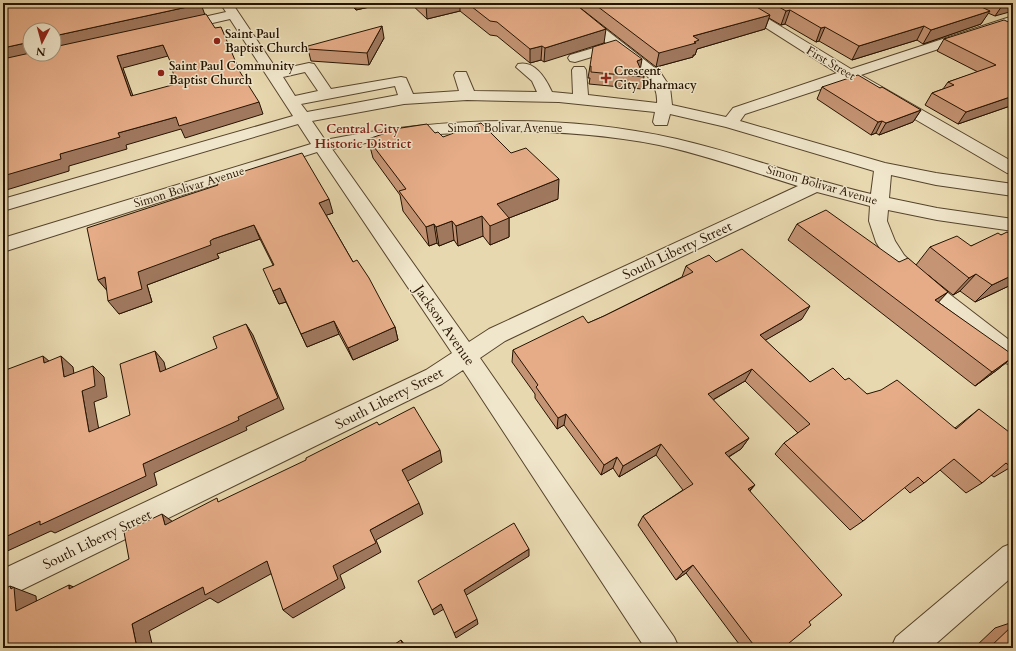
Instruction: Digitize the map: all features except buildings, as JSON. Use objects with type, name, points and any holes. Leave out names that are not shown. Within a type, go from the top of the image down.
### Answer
[{"type":"street","points":[[565,3],[655,74],[664,85],[666,98],[657,140]]},
{"type":"street","name":"First Street","points":[[733,3],[850,75],[1013,170]]},
{"type":"street","points":[[172,28],[230,8]]},
{"type":"street","name":"Jackson Avenue","points":[[230,8],[290,101],[466,356],[664,648]]},
{"type":"street","points":[[984,18],[1013,31]]},
{"type":"street","points":[[730,123],[739,111],[1013,20]]},
{"type":"street","points":[[580,99],[577,64],[619,45]]},
{"type":"street","points":[[273,75],[309,67],[328,94]]},
{"type":"street","points":[[522,67],[539,80],[546,96]]},
{"type":"street","points":[[461,75],[466,86],[467,95]]},
{"type":"street","points":[[290,101],[401,81],[407,99]]},
{"type":"street","points":[[343,91],[350,108]]},
{"type":"street","points":[[3,205],[302,118],[350,108],[407,99],[467,95],[546,96],[664,108],[730,123],[883,168],[936,179],[1013,190]]},
{"type":"street","name":"Simon Bolivar Avenue","points":[[3,245],[321,146],[396,133],[445,128],[500,126],[556,127],[657,140],[712,153],[814,186],[879,202],[957,217],[1013,225]]},
{"type":"street","points":[[883,168],[878,221],[886,242],[897,260],[915,278],[1013,356]]},
{"type":"street","name":"South Liberty Street","points":[[3,584],[434,377],[497,335],[814,186]]},
{"type":"street","points":[[906,648],[1013,557]]},
{"type":"place","name":"Saint Paul Baptist Church","points":[[217,41]]},
{"type":"place","name":"Saint Paul Community Baptist Church","points":[[161,73]]},
{"type":"place","name":"Crescent City Pharmacy","points":[[606,78]]},
{"type":"district","name":"Central City Historic District","points":[[363,136]]}]
